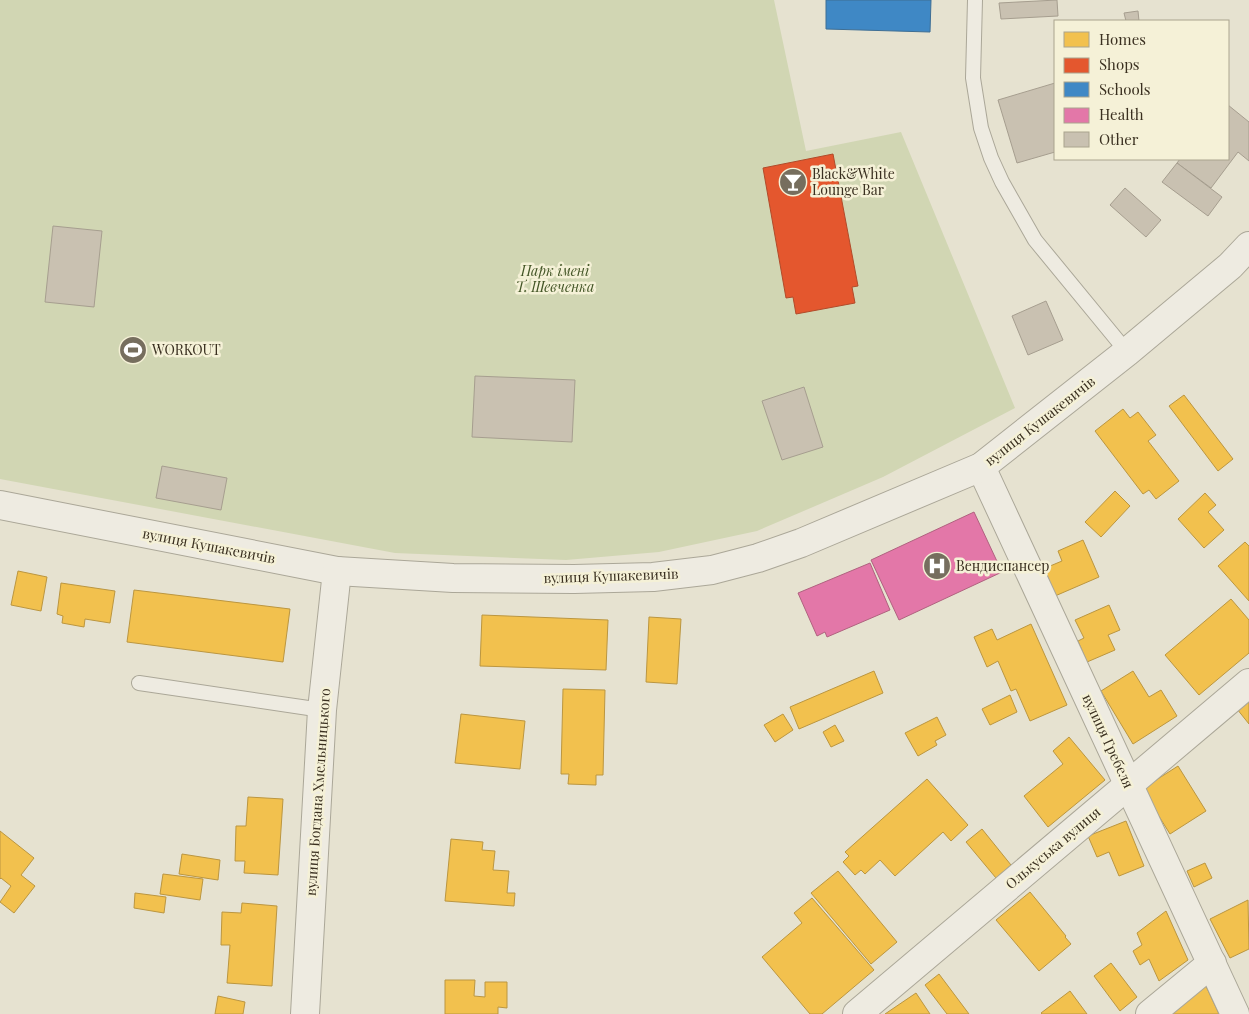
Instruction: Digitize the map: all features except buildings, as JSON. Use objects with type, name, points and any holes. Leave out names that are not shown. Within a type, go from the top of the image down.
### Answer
[{"type":"street","name":"вулиця Кушакевичів","points":[[0,505],[338,571],[453,578],[574,579],[653,577],[712,570],[758,558],[801,543],[981,468],[1127,352],[1230,266],[1249,246]]},
{"type":"street","name":"вулиця Гребеля","points":[[981,468],[1236,1014]]},
{"type":"street","name":"вулиця Богдана Хмельницького","points":[[305,1014],[322,710],[338,571]]},
{"type":"street","name":"Олькуська вулиця","points":[[857,1014],[1249,683]]},
{"type":"street","points":[[1150,1014],[1212,963]]},
{"type":"lane","points":[[975,0],[973,78],[981,128],[991,158],[1002,182],[1035,240],[1127,352]]},
{"type":"lane","points":[[139,683],[322,710]]},
{"type":"green space","name":"Парк імені Т. Шевченка","points":[[0,0],[774,0],[806,151],[901,132],[1015,408],[883,477],[757,531],[659,552],[566,560],[395,553],[0,479]]},
{"type":"place","name":"Black&White Lounge Bar","points":[[793,182]]},
{"type":"place","name":"WORKOUT","points":[[133,350]]},
{"type":"place","name":"Вендиспансер","points":[[937,566]]}]
